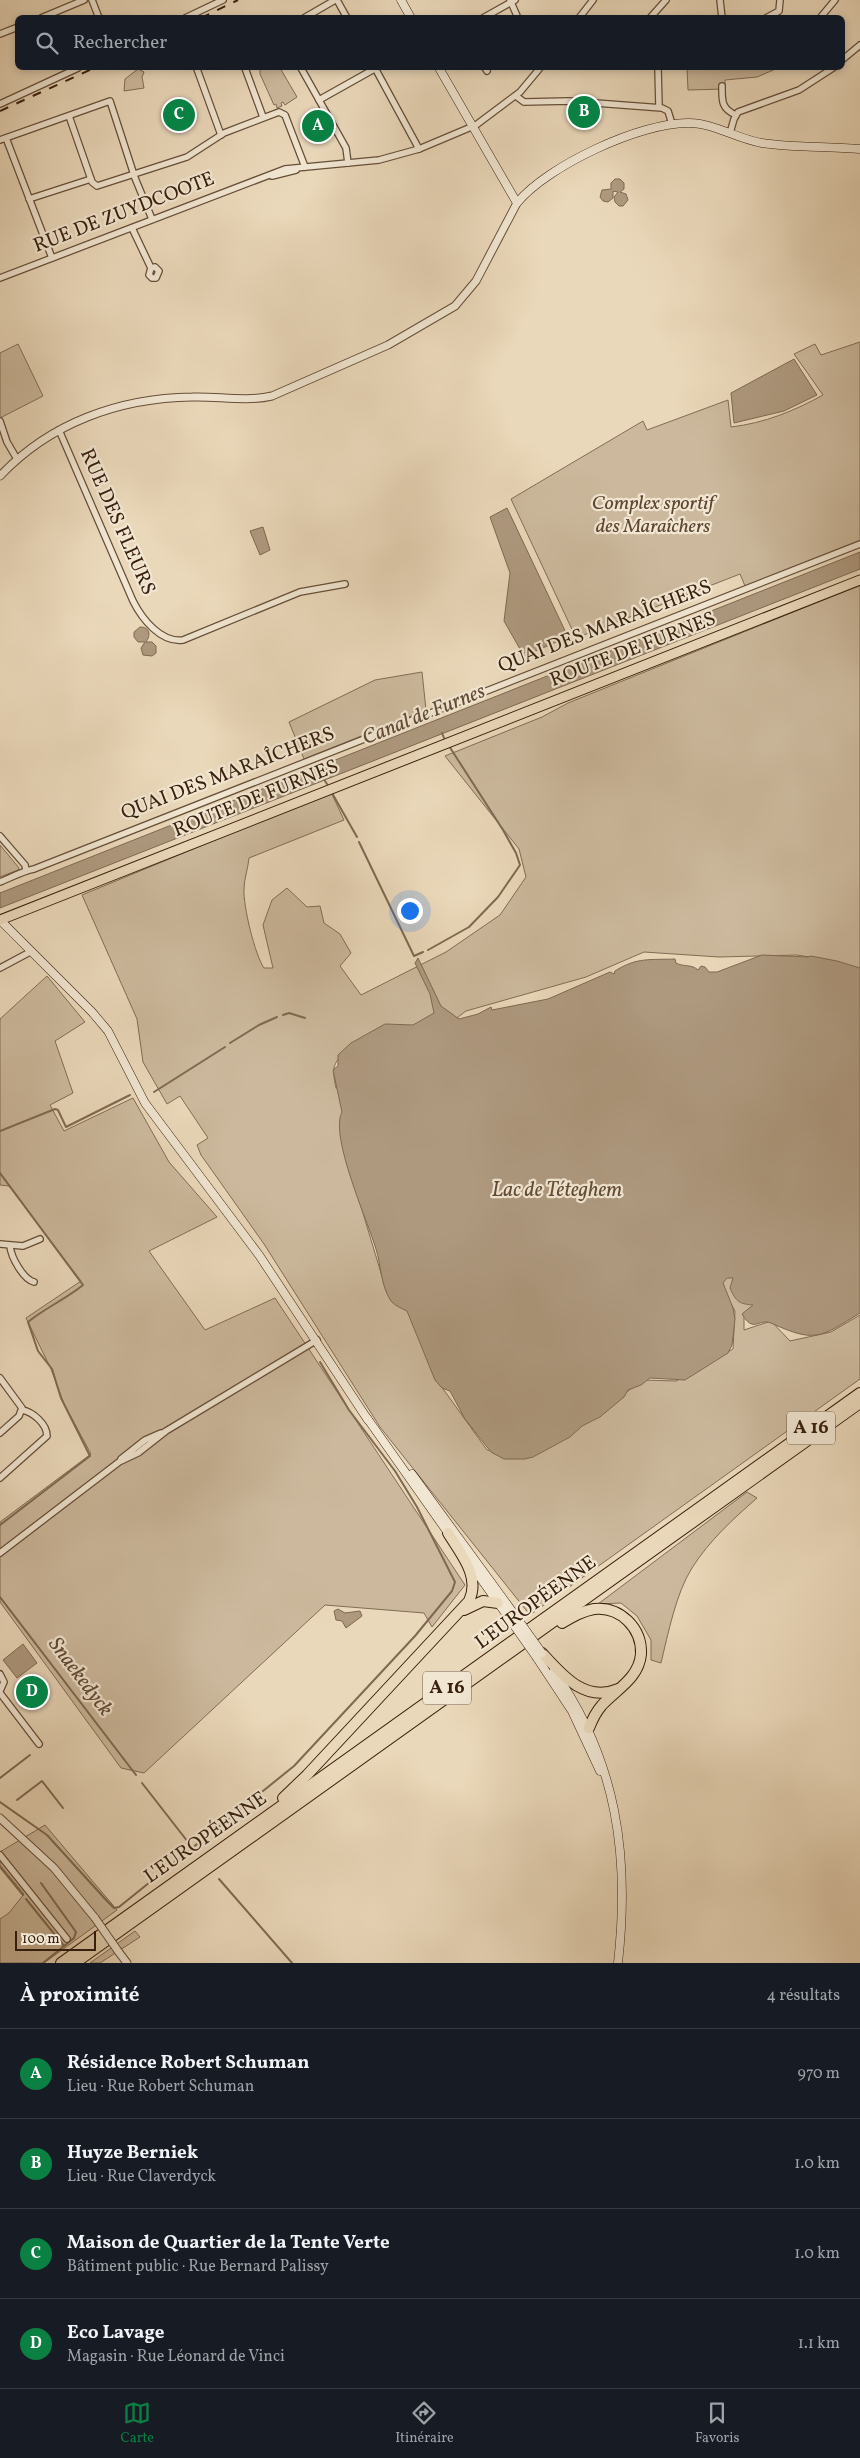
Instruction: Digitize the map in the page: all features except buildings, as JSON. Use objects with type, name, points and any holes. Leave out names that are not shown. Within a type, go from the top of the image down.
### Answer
[{"type":"highway","points":[[762,1463],[860,1385]]},
{"type":"highway","name":"L'EUROPÉENNE","points":[[61,1963],[860,1393]]},
{"type":"highway","name":"L'EUROPÉENNE","points":[[75,1963],[860,1403]]},
{"type":"highway","points":[[227,1844],[295,1787],[469,1601],[474,1583],[471,1572],[448,1533]]},
{"type":"highway","points":[[452,1621],[473,1604],[485,1601],[498,1603]]},
{"type":"highway","points":[[476,1676],[507,1660],[574,1616],[600,1609],[622,1616],[633,1626],[638,1638],[641,1649],[639,1663],[635,1672],[625,1684],[597,1711],[588,1734]]},
{"type":"highway","points":[[539,1655],[583,1690],[604,1692],[625,1684]]},
{"type":"highway","points":[[80,1963],[124,1928]]},
{"type":"main road","points":[[402,0],[410,15]]},
{"type":"main road","points":[[441,70],[517,203],[541,181],[583,154],[652,129],[672,124],[696,123],[766,143],[860,149]]},
{"type":"main road","name":"ROUTE DE FURNES","points":[[0,920],[860,580]]},
{"type":"main road","points":[[0,920],[88,1008],[108,1031],[145,1103],[190,1166],[235,1221],[282,1288],[368,1420],[498,1603],[514,1620],[539,1655],[588,1734],[607,1778],[617,1823],[623,1885],[618,1963]]},
{"type":"main road","points":[[377,1432],[419,1482],[511,1610],[514,1620]]},
{"type":"main road","points":[[498,1603],[511,1610]]},
{"type":"street","points":[[48,15],[84,0]]},
{"type":"street","points":[[92,0],[98,15]]},
{"type":"street","points":[[191,15],[223,0]]},
{"type":"street","points":[[309,15],[336,0],[345,15]]},
{"type":"street","points":[[581,15],[593,0]]},
{"type":"street","points":[[655,15],[666,0]]},
{"type":"street","points":[[772,15],[778,12],[781,6],[780,0]]},
{"type":"street","points":[[822,15],[835,0]]},
{"type":"street","points":[[488,15],[512,1],[517,15]]},
{"type":"street","points":[[720,1],[722,15]]},
{"type":"street","points":[[0,34],[15,28]]},
{"type":"street","points":[[845,58],[860,46]]},
{"type":"street","points":[[0,104],[74,70]]},
{"type":"street","points":[[197,70],[221,135]]},
{"type":"street","points":[[246,70],[263,117]]},
{"type":"street","points":[[303,70],[346,148],[348,163]]},
{"type":"street","points":[[319,100],[372,70]]},
{"type":"street","points":[[377,70],[419,149]]},
{"type":"street","name":"RUE DE ZUYDCOOTE","points":[[0,278],[260,178],[281,175],[303,167],[391,158],[419,149],[473,127],[516,96],[538,70]]},
{"type":"street","points":[[658,70],[659,107]]},
{"type":"street","points":[[730,133],[736,115],[745,109],[798,90],[830,70]]},
{"type":"street","points":[[722,86],[723,106],[727,112],[736,115]]},
{"type":"street","points":[[516,96],[526,102],[564,100],[628,107],[659,107],[668,111],[672,124]]},
{"type":"street","points":[[52,258],[3,139],[110,101],[134,174],[152,220]]},
{"type":"street","points":[[69,116],[90,179],[93,184],[98,186],[189,156],[221,135],[279,112],[284,114],[303,167]]},
{"type":"street","points":[[29,199],[90,179]]},
{"type":"street","points":[[0,476],[17,459],[59,430],[94,413],[141,402],[181,397],[249,398],[272,396],[388,345],[438,317],[463,299],[476,281],[517,203]]},
{"type":"street","points":[[132,228],[151,268]]},
{"type":"street","points":[[0,421],[7,442],[17,459]]},
{"type":"street","name":"RUE DES FLEURS","points":[[59,430],[133,601],[150,624],[166,637],[183,640],[300,592],[345,584]]},
{"type":"street","name":"QUAI DES MARAÎCHERS","points":[[0,882],[26,870],[34,869],[860,544]]},
{"type":"street","points":[[0,836],[26,870]]},
{"type":"street","points":[[0,968],[30,952]]},
{"type":"street","points":[[0,1244],[23,1246],[40,1238]]},
{"type":"street","points":[[10,1246],[11,1252],[26,1277],[34,1282]]},
{"type":"street","points":[[0,1553],[140,1444],[166,1431],[315,1341]]},
{"type":"street","points":[[0,1378],[20,1402],[22,1410],[19,1416],[0,1433]]},
{"type":"street","points":[[0,1478],[47,1436],[46,1429],[35,1416],[22,1410]]},
{"type":"street","points":[[0,1674],[4,1683],[0,1692],[39,1744]]},
{"type":"street","points":[[0,1818],[58,1872],[95,1918],[127,1963]]},
{"type":"street","points":[[0,1855],[66,1939]]},
{"type":"green space","points":[[137,70],[140,70],[144,72],[142,77],[144,88],[124,91],[125,79]]},
{"type":"green space","points":[[260,70],[281,70],[297,97],[285,105],[283,102],[281,103],[282,106],[277,108],[260,74]]},
{"type":"green space","points":[[687,70],[773,70],[757,77],[725,80],[725,89],[688,90]]},
{"type":"green space","name":"Complex sportif des Maraîchers","points":[[860,342],[860,542],[745,586],[740,574],[576,638],[511,499],[643,421],[647,430],[728,400],[731,427],[779,416],[823,395],[794,354],[815,344],[821,355]]},
{"type":"green space","points":[[18,344],[43,396],[0,418],[0,353]]},
{"type":"green space","points":[[860,585],[860,972],[828,960],[797,955],[719,957],[644,952],[586,977],[466,1011],[453,1021],[346,1050],[334,1067],[336,1088],[372,1100],[344,1150],[387,1293],[408,1306],[436,1379],[487,1450],[527,1458],[582,1425],[643,1380],[676,1381],[733,1349],[735,1311],[724,1291],[720,1277],[744,1265],[762,1302],[744,1316],[744,1330],[771,1321],[790,1341],[831,1332],[860,1315],[860,1379],[530,1615],[380,1427],[264,1244],[201,1155],[197,1145],[208,1138],[180,1096],[167,1104],[143,1062],[137,1019],[82,895],[331,792],[344,820],[249,858],[244,885],[245,907],[253,942],[261,962],[264,968],[273,968],[263,925],[272,900],[287,888],[307,907],[320,906],[324,923],[340,934],[351,953],[340,966],[361,995],[446,952],[500,915],[526,877],[519,849],[445,756],[542,717],[568,703]]},
{"type":"green space","points":[[422,672],[426,710],[304,759],[289,722],[375,680]]},
{"type":"green space","points":[[0,845],[19,868],[0,877]]},
{"type":"green space","points":[[47,976],[85,1022],[55,1041],[73,1093],[50,1105],[64,1131],[133,1098],[169,1162],[217,1217],[149,1251],[205,1330],[275,1298],[465,1585],[432,1627],[424,1613],[325,1605],[144,1773],[121,1768],[0,1602],[0,1522],[91,1454],[64,1404],[51,1369],[26,1318],[81,1281],[9,1186],[0,1185],[0,1019]]},
{"type":"green space","points":[[747,1492],[757,1498],[730,1522],[692,1568],[677,1601],[661,1663],[651,1660],[651,1640],[637,1616],[621,1603],[598,1604]]},
{"type":"green space","points":[[45,1825],[117,1910],[44,1963],[0,1963],[0,1919],[9,1913],[24,1894],[0,1865],[0,1852]]},
{"type":"green space","points":[[135,1931],[140,1937],[100,1963],[90,1963]]},
{"type":"water","points":[[615,179],[620,179],[624,183],[624,189],[620,192],[626,194],[628,200],[623,206],[619,206],[615,202],[614,197],[618,192],[613,191],[613,198],[608,202],[603,201],[600,197],[602,190],[611,189],[611,183]]},
{"type":"water","points":[[794,359],[817,395],[784,411],[734,423],[731,393]]},
{"type":"water","points":[[507,508],[568,637],[524,656],[504,621],[510,573],[490,517]]},
{"type":"water","points":[[263,527],[270,550],[260,555],[250,531]]},
{"type":"water","points":[[860,552],[860,569],[0,908],[0,893]]},
{"type":"water","points":[[140,627],[146,628],[149,632],[146,642],[152,642],[156,646],[156,653],[152,656],[143,655],[141,648],[145,642],[138,642],[134,637],[134,632]]},
{"type":"water","name":"Lac de Téteghem","points":[[762,955],[811,956],[860,968],[860,1313],[835,1328],[817,1335],[798,1333],[767,1322],[753,1324],[746,1320],[742,1314],[753,1305],[742,1303],[736,1299],[730,1288],[733,1278],[727,1278],[723,1283],[733,1308],[735,1319],[732,1345],[728,1353],[685,1380],[650,1378],[641,1385],[628,1390],[624,1397],[600,1417],[582,1426],[570,1437],[533,1457],[504,1459],[491,1452],[465,1419],[450,1391],[442,1388],[435,1380],[407,1311],[393,1303],[385,1289],[376,1249],[351,1179],[341,1139],[339,1123],[342,1112],[333,1070],[338,1066],[338,1055],[351,1043],[385,1024],[413,1025],[434,1013],[430,994],[415,963],[418,958],[441,1006],[459,1019],[478,1014],[491,1007],[492,1010],[548,999],[610,972],[614,974],[615,971],[637,961],[675,959],[676,963],[698,970],[701,966],[705,967],[709,972],[717,972]]},
{"type":"water","points":[[338,1609],[345,1613],[360,1611],[362,1616],[346,1628],[342,1621],[336,1620],[334,1611]]},
{"type":"water","points":[[23,1644],[37,1663],[17,1678],[3,1660]]},
{"type":"waterway","points":[[442,733],[444,738]]},
{"type":"waterway","points":[[428,950],[469,927],[498,897],[520,865],[516,853],[503,830],[449,746]]},
{"type":"waterway","points":[[323,778],[327,784]]},
{"type":"waterway","points":[[332,793],[357,837]]},
{"type":"waterway","points":[[359,842],[414,956],[423,952]]},
{"type":"waterway","points":[[283,1015],[289,1013],[305,1018]]},
{"type":"waterway","points":[[230,1043],[259,1025],[277,1017]]},
{"type":"waterway","points":[[154,1092],[225,1047]]},
{"type":"waterway","points":[[0,1131],[55,1109],[58,1110],[66,1127],[130,1095]]},
{"type":"waterway","points":[[0,1173],[83,1285],[28,1322],[38,1351],[52,1369],[61,1398],[90,1456],[0,1525]]},
{"type":"waterway","points":[[0,1802],[47,1835],[107,1901],[114,1908],[119,1907],[294,1766],[415,1636],[452,1591],[455,1582],[417,1507],[395,1471],[349,1410],[320,1362]]},
{"type":"waterway","name":"Snaekedyck","points":[[0,1597],[136,1775]]},
{"type":"waterway","points":[[0,1778],[30,1755]]},
{"type":"waterway","points":[[17,1800],[42,1781],[63,1808]]},
{"type":"waterway","name":"Snaekedyck","points":[[142,1783],[195,1851]]},
{"type":"waterway","points":[[0,1867],[23,1895]]},
{"type":"waterway","name":"Snaekedyck","points":[[219,1879],[292,1963]]},
{"type":"waterway","points":[[41,1883],[76,1932],[74,1938],[43,1963]]},
{"type":"waterway","points":[[26,1899],[64,1946]]},
{"type":"railway","points":[[207,15],[238,0]]},
{"type":"railway","points":[[0,111],[90,70]]},
{"type":"place","name":"Huyze Berniek","points":[[584,112]]},
{"type":"place","name":"Maison de Quartier de la Tente Verte","points":[[179,115]]},
{"type":"place","name":"Résidence Robert Schuman","points":[[318,126]]},
{"type":"place","name":"Eco Lavage","points":[[32,1692]]},
{"type":"water label","name":"Canal de Furnes","points":[[424,715]]}]
